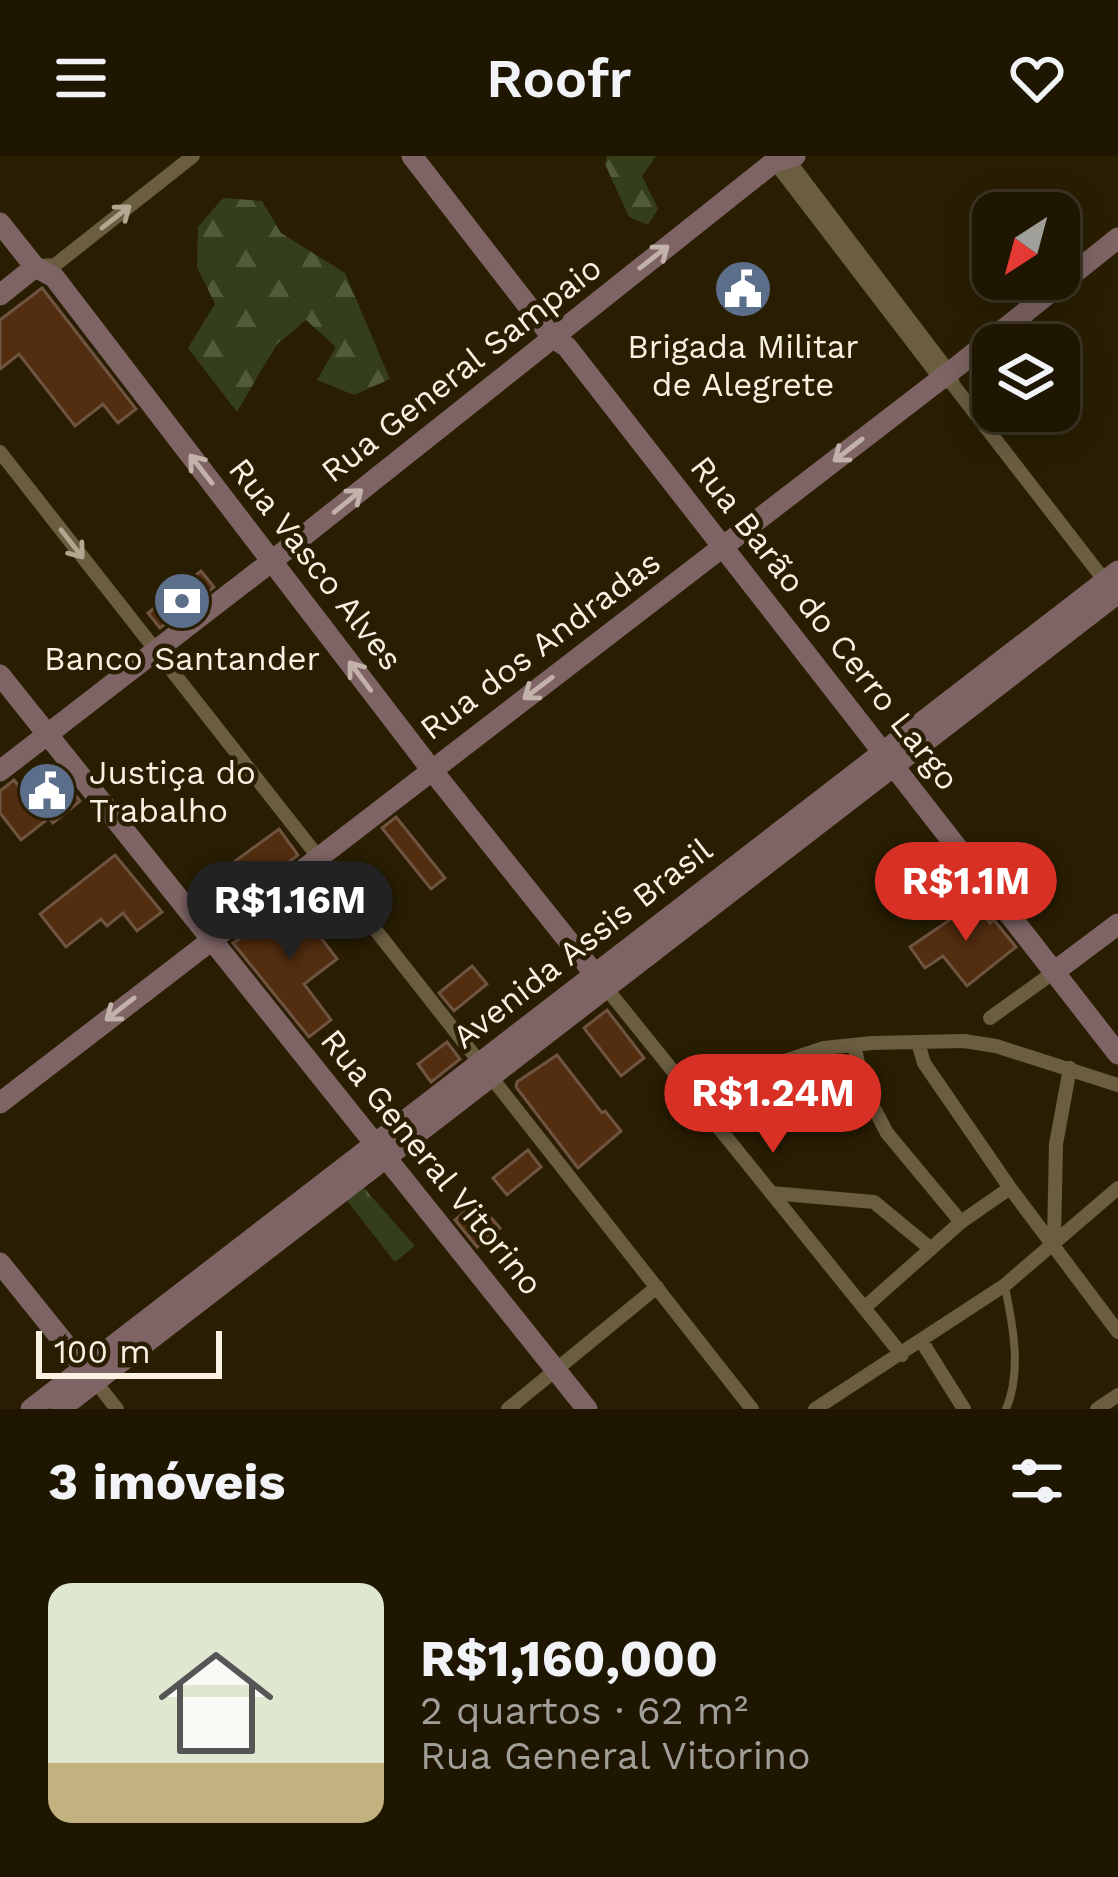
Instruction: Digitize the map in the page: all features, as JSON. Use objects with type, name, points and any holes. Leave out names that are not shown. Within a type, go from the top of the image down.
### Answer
[{"type":"street","points":[[0,295],[35,267],[55,265],[193,156]]},
{"type":"street","name":"Rua Barão do Cerro Largo","points":[[412,156],[1115,1047]]},
{"type":"street","name":"Rua Barão do Cerro Largo","points":[[427,156],[560,338]]},
{"type":"street","points":[[783,158],[948,378],[1115,588]]},
{"type":"street","name":"Rua General Sampaio","points":[[0,771],[560,338],[783,158]]},
{"type":"street","name":"Rua Vasco Alves","points":[[0,223],[35,267],[54,278],[431,769],[902,1355]]},
{"type":"street","name":"Rua dos Andradas","points":[[0,1103],[948,378],[1118,238]]},
{"type":"street","points":[[0,452],[752,1409]]},
{"type":"street","name":"Avenida Assis Brasil","points":[[90,1374],[1115,588]]},
{"type":"street","name":"Rua General Vitorino","points":[[0,675],[587,1409]]},
{"type":"street","points":[[990,1018],[1118,924]]},
{"type":"street","points":[[697,1102],[752,1072],[824,1048],[854,1045],[964,1041],[1070,1067],[1118,1085]]},
{"type":"street","points":[[918,1043],[924,1063],[1010,1188],[1118,1332]]},
{"type":"street","points":[[854,1045],[864,1089],[887,1132],[961,1222]]},
{"type":"street","points":[[1053,1241],[1056,1144],[1070,1067]]},
{"type":"street","points":[[864,1309],[961,1222],[1010,1188]]},
{"type":"street","points":[[815,1409],[1005,1285],[1118,1188]]},
{"type":"street","points":[[771,1193],[874,1202],[931,1250]]},
{"type":"street","points":[[0,1263],[117,1409]]},
{"type":"street","points":[[508,1409],[657,1287]]},
{"type":"street","points":[[922,1342],[964,1409]]},
{"type":"street","points":[[31,1409],[90,1374]]},
{"type":"street","points":[[60,1409],[90,1374]]},
{"type":"street","points":[[1097,1409],[1118,1395]]},
{"type":"lane","points":[[1005,1285],[1012,1322],[1014,1390],[1006,1409]]},
{"type":"green space","points":[[607,156],[656,156],[642,176],[658,209],[648,225],[629,217],[605,164]]},
{"type":"green space","points":[[223,198],[262,201],[281,233],[345,273],[390,379],[354,395],[317,380],[336,347],[306,320],[276,345],[237,412],[188,348],[215,304],[197,267],[198,227]]},
{"type":"green space","points":[[363,1187],[415,1246],[395,1262],[347,1201]]},
{"type":"building","points":[[42,288],[136,409],[118,423],[103,404],[75,426],[19,354],[0,369],[0,320]]},
{"type":"building","name":"Banco Santander","points":[[201,571],[214,587],[160,628],[148,613]]},
{"type":"building","points":[[61,777],[80,801],[21,840],[0,813],[0,791],[14,780],[30,802]]},
{"type":"building","points":[[396,817],[445,878],[431,889],[382,828]]},
{"type":"building","points":[[279,829],[298,855],[247,894],[227,867]]},
{"type":"building","points":[[115,855],[162,912],[137,931],[123,913],[107,926],[101,919],[66,947],[40,914]]},
{"type":"building","points":[[293,901],[337,959],[304,984],[331,1020],[309,1037],[233,943]]},
{"type":"building","points":[[976,902],[1016,947],[967,986],[943,956],[925,968],[910,947]]},
{"type":"building","points":[[472,966],[487,984],[454,1011],[439,993]]},
{"type":"building","points":[[607,1010],[644,1058],[621,1076],[584,1028]]},
{"type":"building","points":[[447,1042],[460,1059],[431,1082],[418,1064]]},
{"type":"building","points":[[557,1055],[621,1131],[578,1168],[516,1087]]},
{"type":"building","points":[[528,1150],[541,1167],[507,1195],[493,1178]]},
{"type":"building","points":[[468,1209],[478,1221],[487,1213],[500,1228],[477,1247],[455,1220]]},
{"type":"place","name":"Brigada Militar de Alegrete","points":[[743,289]]},
{"type":"place","name":"Banco Santander","points":[[182,601]]},
{"type":"place","name":"Justiça do Trabalho","points":[[47,791]]}]
